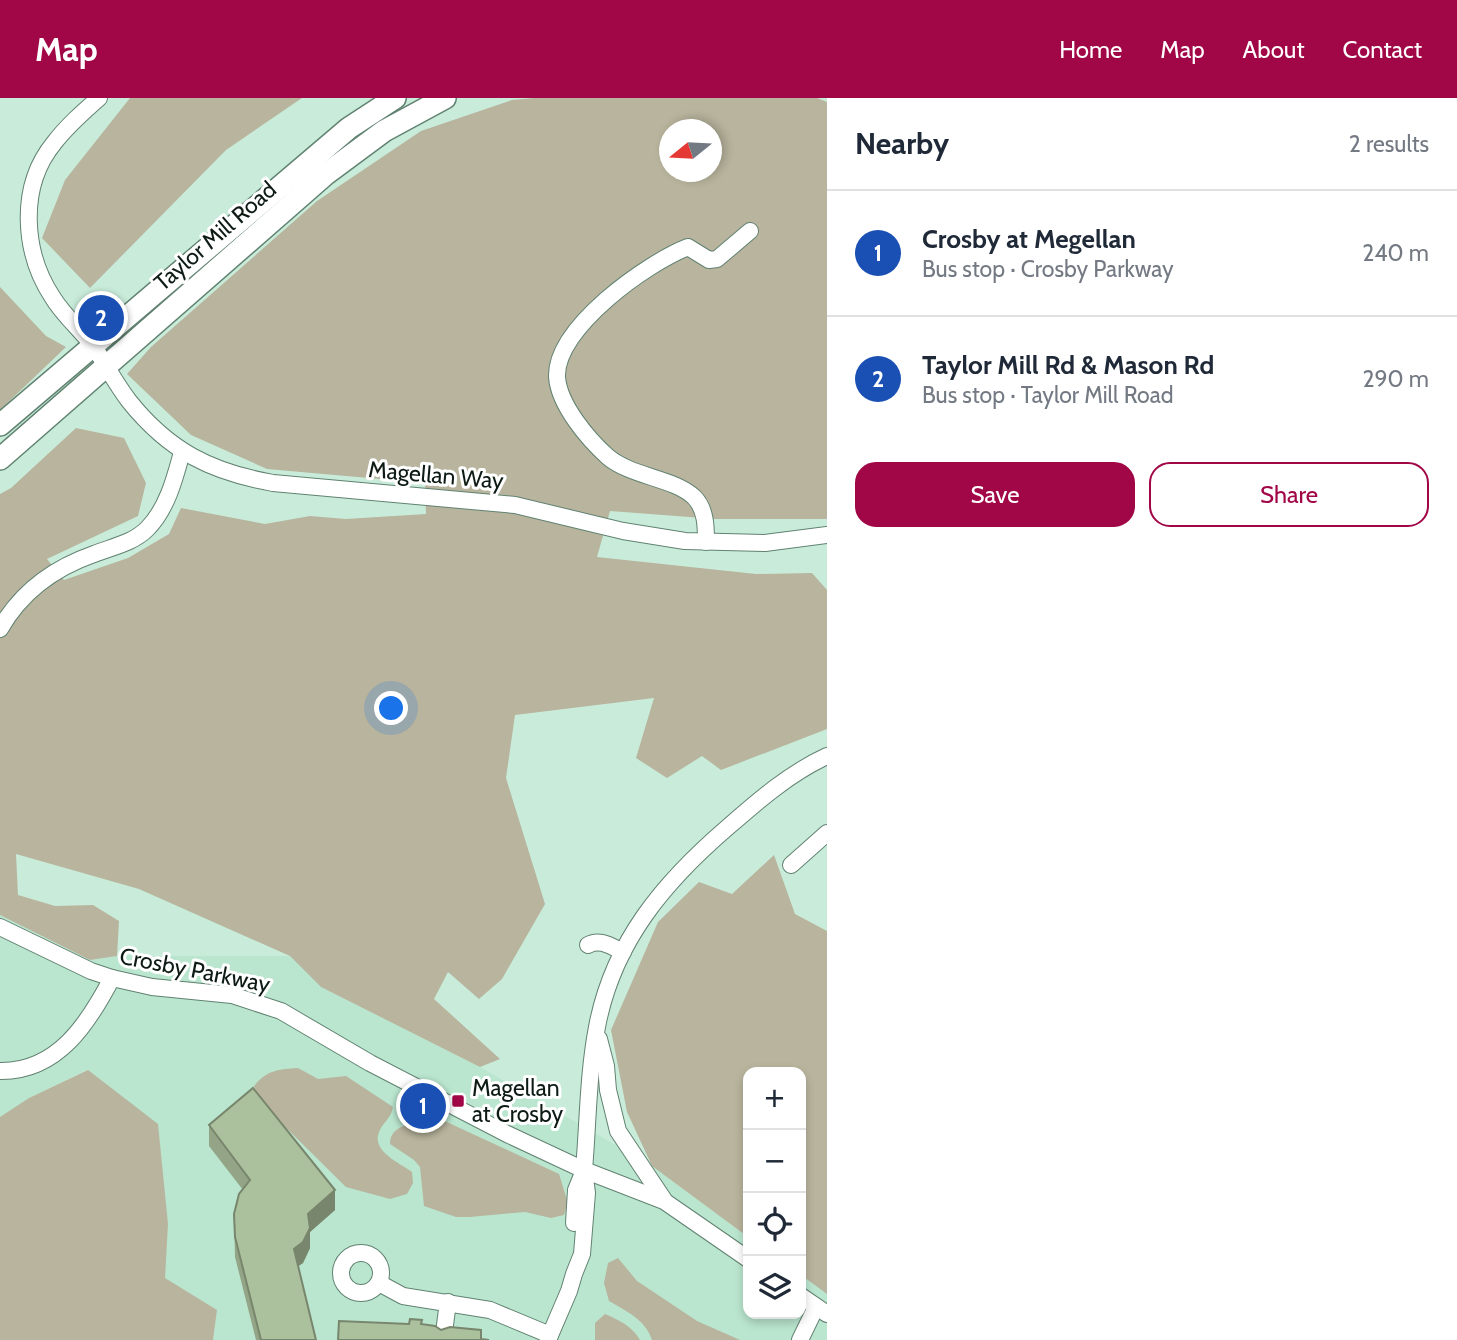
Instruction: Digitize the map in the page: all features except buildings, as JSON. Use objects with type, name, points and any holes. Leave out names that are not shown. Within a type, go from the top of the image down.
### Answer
[{"type":"main road","name":"Taylor Mill Road","points":[[0,425],[349,128],[395,98]]},
{"type":"main road","name":"Taylor Mill Road","points":[[0,459],[105,365],[357,150],[384,131],[445,98]]},
{"type":"street","name":"Magellan Way","points":[[99,98],[52,144],[44,158],[31,191],[30,245],[37,271],[53,299],[93,346],[143,416],[182,452],[224,472],[273,483],[515,505],[636,534],[706,542],[765,542],[827,534]]},
{"type":"street","points":[[706,542],[703,510],[693,496],[626,468],[608,456],[585,433],[570,412],[560,388],[558,368],[572,338],[588,318],[644,269],[667,255],[688,247],[709,260],[716,259],[750,231]]},
{"type":"street","points":[[0,629],[21,599],[62,566],[123,544],[145,530],[156,518],[166,499],[182,452]]},
{"type":"street","points":[[379,1283],[403,1296],[490,1310],[549,1338],[574,1274],[572,1252],[576,1190],[584,1170],[596,1030],[603,1001],[623,951],[651,904],[686,865],[780,783],[827,755]]},
{"type":"street","points":[[791,865],[827,833]]},
{"type":"street","name":"Crosby Parkway","points":[[0,927],[91,971],[112,978],[152,987],[232,995],[265,1004],[424,1092],[584,1170],[664,1201],[744,1256]]},
{"type":"street","points":[[588,945],[593,942],[604,943],[623,951]]},
{"type":"street","points":[[0,1071],[23,1069],[63,1049],[87,1023],[112,978]]},
{"type":"street","points":[[596,1030],[618,1130],[664,1201]]},
{"type":"street","points":[[800,1340],[821,1310],[806,1300]]},
{"type":"street","points":[[443,1340],[448,1302]]},
{"type":"shaded area","points":[[130,98],[302,98],[226,150],[90,288],[42,238],[65,180]]},
{"type":"shaded area","points":[[534,98],[817,98],[827,102],[827,519],[716,519],[610,511],[597,557],[756,574],[812,573],[827,590],[827,729],[721,770],[702,756],[667,778],[636,758],[654,698],[515,715],[506,778],[545,904],[502,979],[479,999],[448,972],[434,999],[500,1059],[480,1067],[321,987],[290,956],[139,889],[16,854],[18,895],[55,906],[93,905],[119,921],[117,956],[90,960],[0,915],[0,494],[11,488],[76,428],[124,438],[146,483],[138,516],[47,559],[64,580],[128,558],[169,534],[181,508],[265,524],[310,516],[346,519],[426,514],[425,483],[267,469],[191,435],[127,374],[151,347],[317,201],[421,131],[512,100]]},
{"type":"shaded area","points":[[0,287],[46,336],[66,347],[0,410]]},
{"type":"shaded area","points":[[774,855],[795,914],[827,931],[827,1294],[806,1279],[806,1067],[743,1067],[743,1233],[652,1166],[627,1112],[611,1030],[658,922],[699,882],[732,894]]},
{"type":"shaded area","points":[[0,915],[90,960],[117,956],[290,956],[321,987],[480,1067],[652,1166],[743,1233],[743,1319],[806,1319],[806,1279],[827,1294],[827,1340],[213,1340],[217,1310],[164,1278],[168,1224],[87,1070],[29,1098],[0,1117]]},
{"type":"shaded area","points":[[298,1068],[318,1079],[346,1076],[393,1107],[378,1139],[379,1145],[388,1156],[412,1172],[413,1183],[407,1194],[390,1199],[346,1187],[260,1102],[254,1086],[259,1081],[274,1071]]},
{"type":"shaded area","points":[[88,1070],[158,1124],[168,1224],[165,1278],[217,1310],[213,1340],[0,1340],[0,1117],[29,1098]]},
{"type":"shaded area","points":[[436,1117],[559,1174],[568,1203],[564,1215],[551,1218],[525,1212],[456,1217],[424,1206],[420,1167],[390,1144],[391,1137],[400,1127]]},
{"type":"shaded area","points":[[618,1258],[637,1281],[697,1321],[740,1340],[652,1340],[640,1322],[609,1301],[604,1283],[608,1263]]},
{"type":"shaded area","points":[[605,1314],[629,1327],[640,1340],[595,1340],[595,1323]]},
{"type":"place","name":"Taylor Mill Rd & Mason Rd","points":[[101,318]]},
{"type":"place","name":"Magellan at Crosby","points":[[458,1101]]},
{"type":"place","name":"Crosby at Megellan","points":[[423,1106]]}]
